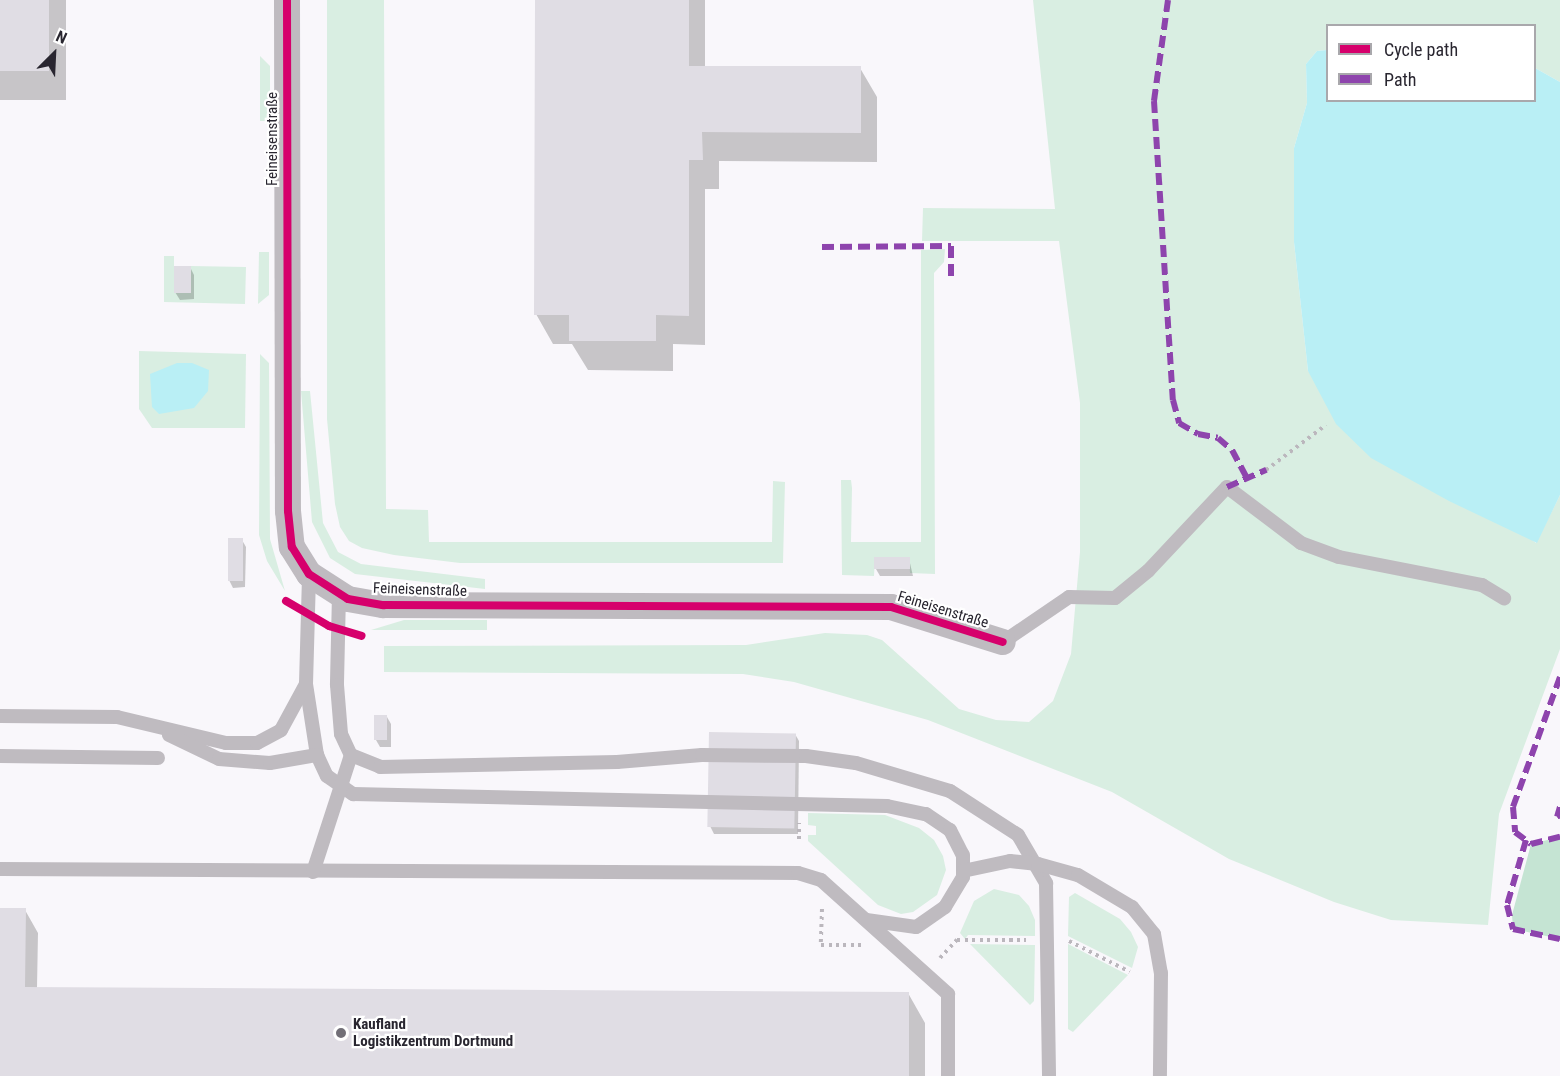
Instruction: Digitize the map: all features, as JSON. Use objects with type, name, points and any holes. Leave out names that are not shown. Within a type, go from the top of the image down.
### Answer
[{"type":"street","name":"Feineisenstraße","points":[[287,0],[288,511],[292,547],[309,574],[339,594],[383,605],[891,607],[1003,642]]},
{"type":"lane","points":[[1003,642],[1069,597],[1115,598],[1148,571],[1227,487],[1301,543],[1340,557],[1482,585],[1504,598]]},
{"type":"lane","points":[[309,574],[306,684],[317,756],[327,776],[353,794],[392,798],[887,806],[926,814],[950,830],[963,855],[963,871],[945,907],[916,927],[866,920]]},
{"type":"lane","points":[[313,872],[343,787],[351,755],[341,734],[337,699],[339,594]]},
{"type":"lane","points":[[0,716],[117,717],[226,743],[257,743],[281,730],[306,684]]},
{"type":"lane","points":[[143,722],[219,759],[270,763],[317,756]]},
{"type":"lane","points":[[351,755],[380,767],[617,762],[702,755],[806,756],[856,763],[950,791],[1018,835],[1038,864],[1046,883],[1049,940],[1049,1076]]},
{"type":"lane","points":[[0,756],[158,758]]},
{"type":"lane","points":[[963,871],[1010,861],[1038,864],[1078,876],[1132,907],[1154,934],[1161,973],[1160,1076]]},
{"type":"lane","points":[[0,869],[313,872],[792,872],[821,880],[948,994],[948,1076]]},
{"type":"path","points":[[1266,470],[1326,425]]},
{"type":"path","points":[[822,908],[821,945],[865,946]]},
{"type":"path","points":[[936,963],[957,940],[1035,940]]},
{"type":"path","points":[[1069,941],[1130,972]]},
{"type":"green space","points":[[327,0],[384,0],[386,509],[428,510],[429,542],[772,542],[773,481],[785,482],[783,563],[460,563],[394,555],[362,548],[349,541],[340,527],[335,504],[327,419]]},
{"type":"green space","points":[[1033,0],[1560,0],[1560,82],[1536,69],[1536,24],[1326,24],[1326,50],[1317,51],[1306,64],[1307,103],[1294,148],[1294,242],[1308,371],[1536,543],[1560,495],[1560,649],[1499,814],[1488,925],[1391,920],[1334,902],[1229,859],[1112,792],[928,720],[794,682],[743,674],[384,672],[384,646],[746,645],[825,633],[867,635],[882,640],[959,709],[996,720],[1029,722],[1053,701],[1071,654],[1080,552],[1080,403],[1059,241],[922,241],[923,208],[1055,209]]},
{"type":"green space","points":[[260,56],[270,66],[270,121],[260,121]]},
{"type":"green space","points":[[945,249],[944,262],[934,273],[935,574],[910,573],[909,557],[875,557],[874,576],[842,575],[841,480],[851,480],[851,542],[921,542],[921,250]]},
{"type":"green space","points":[[259,252],[269,252],[269,295],[258,304]]},
{"type":"green space","points":[[164,256],[174,256],[174,293],[191,292],[191,266],[246,267],[245,304],[164,302]]},
{"type":"green space","points":[[139,351],[246,354],[245,428],[152,428],[139,409]]},
{"type":"green space","points":[[260,354],[269,363],[270,539],[285,591],[267,561],[259,535]]},
{"type":"green space","points":[[301,391],[310,391],[323,523],[338,552],[361,564],[485,579],[485,589],[355,574],[330,558],[312,522]]},
{"type":"green space","points":[[404,620],[487,620],[487,630],[371,630]]},
{"type":"green space","points":[[808,813],[885,815],[919,828],[934,840],[943,856],[946,870],[937,895],[913,912],[901,914],[878,905],[808,841],[808,835],[816,835],[816,826],[808,825]]},
{"type":"green space","points":[[1560,837],[1560,939],[1513,929],[1512,915],[1531,844]]},
{"type":"green space","points":[[994,889],[1019,895],[1029,906],[1035,920],[1035,936],[968,935],[965,939],[960,933],[974,901]]},
{"type":"green space","points":[[1075,893],[1120,919],[1131,932],[1138,947],[1132,968],[1068,936],[1069,897]]},
{"type":"green space","points":[[970,944],[1035,945],[1034,1001],[1030,1005]]},
{"type":"green space","points":[[1068,944],[1128,975],[1073,1032],[1068,1029]]},
{"type":"water","points":[[1326,50],[1326,102],[1536,102],[1536,69],[1560,82],[1560,495],[1537,543],[1449,501],[1371,458],[1336,424],[1308,371],[1294,242],[1294,148],[1307,103],[1306,64],[1317,51]]},
{"type":"water","points":[[177,363],[192,363],[209,370],[208,391],[194,408],[159,414],[152,407],[150,374]]},
{"type":"building","points":[[0,0],[49,0],[49,71],[0,71]]},
{"type":"building","points":[[535,0],[689,0],[689,66],[861,66],[861,133],[702,132],[703,160],[689,160],[689,316],[656,315],[656,341],[569,341],[569,315],[534,315]]},
{"type":"building","points":[[174,266],[191,266],[191,293],[174,293]]},
{"type":"building","points":[[228,538],[243,538],[243,581],[228,581]]},
{"type":"building","points":[[874,557],[910,557],[910,569],[874,569]]},
{"type":"building","points":[[374,715],[387,715],[387,740],[374,740]]},
{"type":"building","points":[[709,732],[796,734],[794,829],[707,827]]},
{"type":"building","name":"Kaufland Logistikzentrum Dortmund","points":[[0,908],[26,908],[25,987],[909,992],[909,1076],[0,1076]]},
{"type":"marked path","points":[[1168,0],[1154,101],[1173,400],[1179,423],[1198,434],[1218,438],[1232,450],[1248,480]]},
{"type":"marked path","points":[[822,247],[951,246],[951,277]]},
{"type":"marked path","points":[[1227,487],[1266,470]]},
{"type":"marked path","points":[[1560,677],[1513,807],[1515,832],[1531,844],[1560,837]]},
{"type":"marked path","points":[[1560,807],[1557,817],[1560,815]]},
{"type":"marked path","points":[[1526,840],[1507,905],[1513,929],[1560,939]]},
{"type":"cycle path","points":[[287,0],[288,511],[292,547],[309,574],[348,599],[383,605],[891,607],[1003,642]]},
{"type":"cycle path","points":[[286,601],[329,626],[361,636]]},
{"type":"place","name":"Kaufland Logistikzentrum Dortmund","points":[[341,1033]]}]
